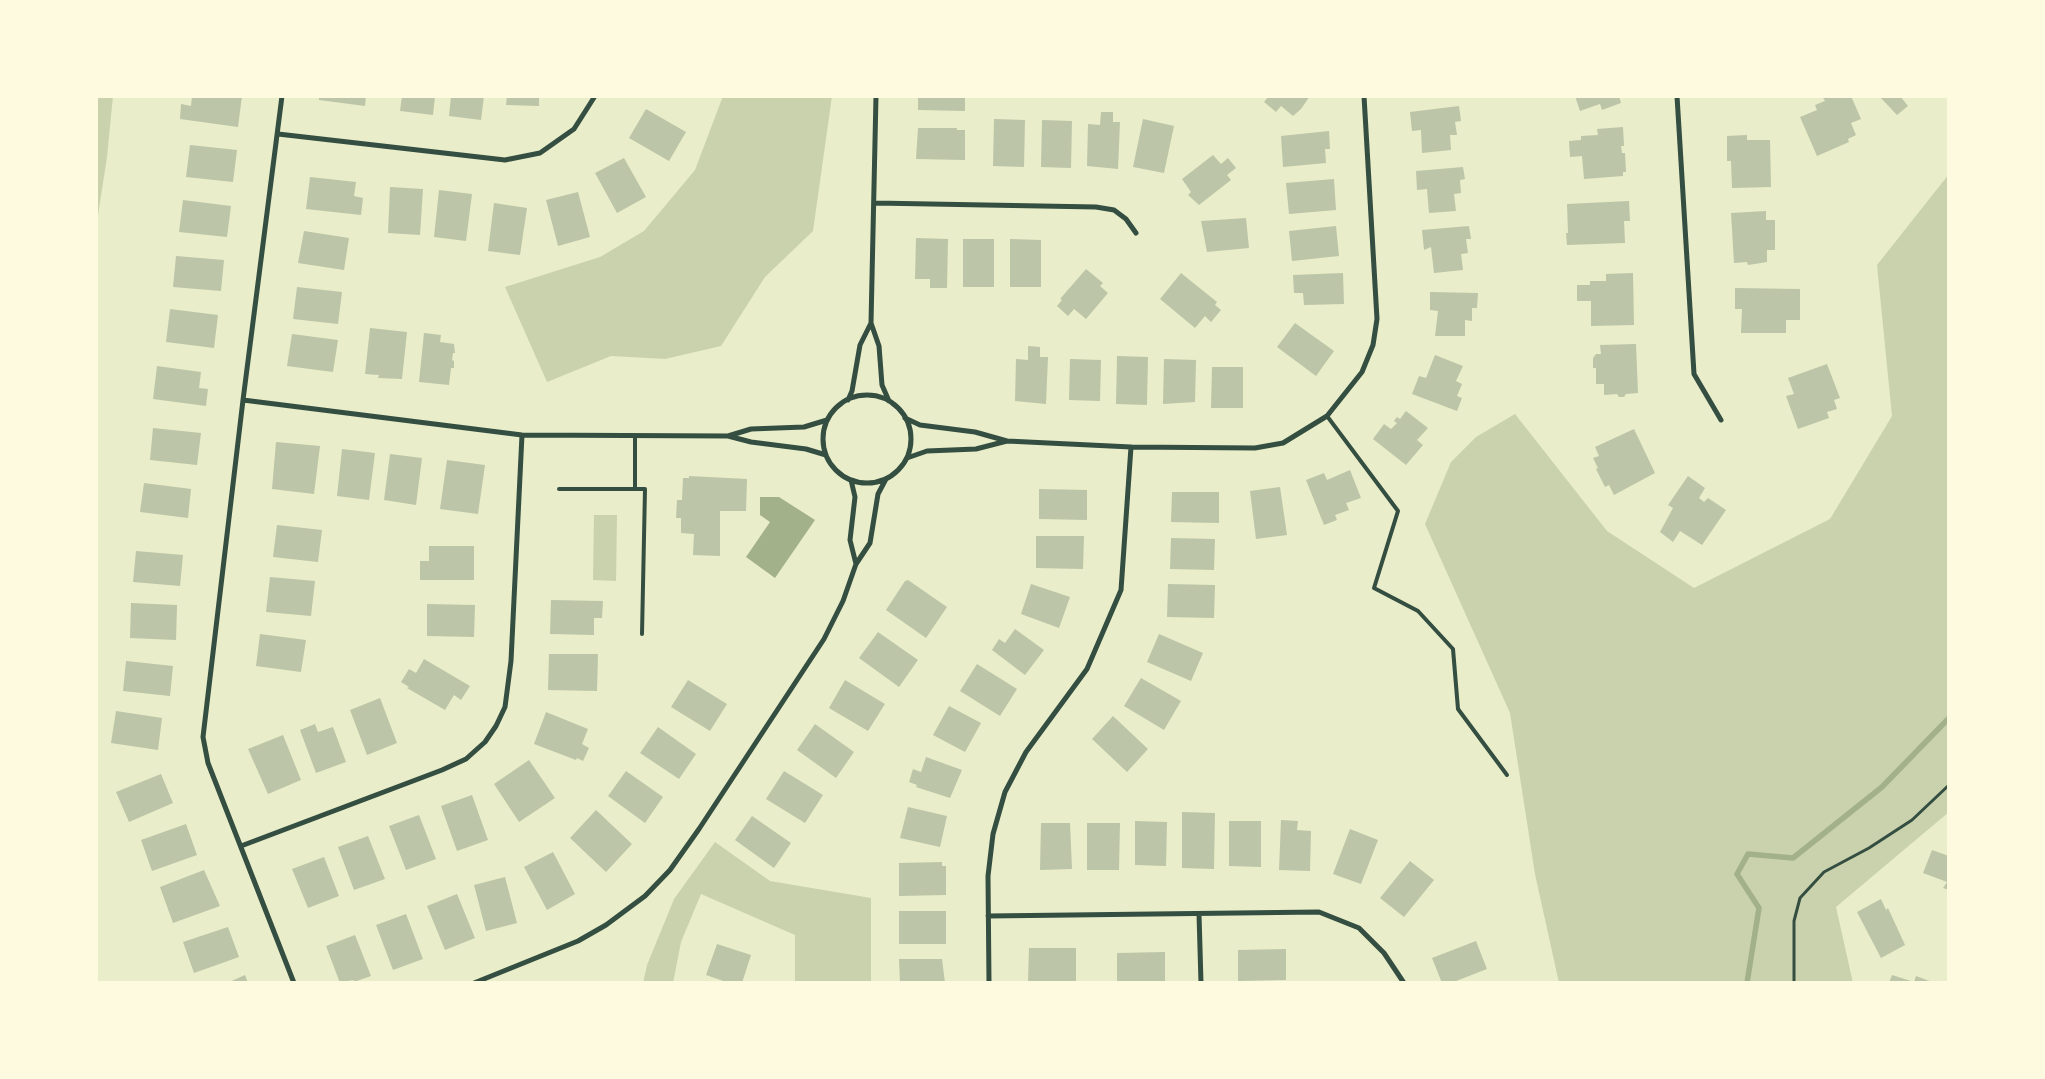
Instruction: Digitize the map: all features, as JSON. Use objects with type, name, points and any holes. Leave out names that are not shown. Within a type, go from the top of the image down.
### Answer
[{"type":"street","points":[[282,96],[243,400],[203,737],[208,762],[294,983]]},
{"type":"street","points":[[278,134],[506,160],[540,152],[574,129],[595,96]]},
{"type":"street","points":[[876,96],[871,323],[879,346],[882,386],[889,401],[905,418],[920,425],[975,432],[1007,441],[1130,446],[1255,448],[1283,443],[1327,416],[1362,372],[1373,345],[1377,319],[1364,96]]},
{"type":"street","points":[[1677,96],[1694,374],[1721,420]]},
{"type":"street","points":[[875,203],[1096,207],[1114,210],[1126,219],[1136,233]]},
{"type":"street","points":[[848,400],[852,391],[860,345],[871,323]]},
{"type":"street","points":[[889,401],[876,396],[862,396],[848,400],[836,408],[827,420],[824,431],[826,455],[832,466],[851,480],[869,483],[886,479],[895,473],[907,458],[911,438],[905,418]]},
{"type":"street","points":[[243,400],[522,435],[728,436],[751,430],[804,427],[827,420]]},
{"type":"street","points":[[241,846],[442,770],[466,759],[485,742],[496,726],[505,707],[511,662],[522,435]]},
{"type":"street","points":[[728,436],[750,442],[806,449],[826,455]]},
{"type":"street","points":[[907,458],[927,451],[976,449],[1007,441]]},
{"type":"street","points":[[989,983],[988,876],[993,834],[1005,792],[1026,752],[1086,669],[1121,590],[1130,446]]},
{"type":"street","points":[[474,983],[578,941],[606,925],[645,896],[670,870],[824,639],[843,601],[856,564],[870,543],[878,494],[886,479]]},
{"type":"street","points":[[851,480],[855,497],[850,540],[856,564]]},
{"type":"street","points":[[988,916],[1319,912],[1359,928],[1384,953],[1404,983]]},
{"type":"street","points":[[1200,914],[1201,983]]},
{"type":"lane","points":[[1327,416],[1398,511],[1374,588],[1418,611],[1453,649],[1458,708],[1507,775]]},
{"type":"lane","points":[[635,437],[635,489]]},
{"type":"lane","points":[[559,489],[645,489],[642,634]]},
{"type":"path","points":[[1794,983],[1794,921],[1800,898],[1824,872],[1869,848],[1912,820],[1949,785]]},
{"type":"shaded area","points":[[96,96],[113,96],[107,157],[96,228]]},
{"type":"shaded area","points":[[723,96],[832,96],[813,231],[765,277],[721,346],[665,359],[611,356],[547,382],[505,287],[600,257],[644,231],[695,170]]},
{"type":"shaded area","points":[[1949,174],[1949,812],[1836,907],[1853,983],[1559,983],[1535,874],[1510,713],[1425,524],[1451,462],[1476,437],[1515,414],[1607,531],[1694,588],[1830,519],[1892,416],[1877,265]]},
{"type":"shaded area","points":[[760,497],[779,497],[815,520],[775,578],[746,557],[770,522],[760,515]]},
{"type":"shaded area","points":[[594,515],[617,515],[616,581],[593,580]]},
{"type":"shaded area","points":[[715,842],[770,881],[871,898],[871,983],[795,983],[795,935],[701,894],[681,942],[673,983],[643,983],[647,965],[674,899]]},
{"type":"building","points":[[192,96],[242,96],[238,127],[180,119],[181,104],[191,106]]},
{"type":"building","points":[[319,96],[366,96],[365,106],[319,100]]},
{"type":"building","points":[[402,96],[435,96],[433,115],[400,111]]},
{"type":"building","points":[[451,96],[484,96],[481,120],[449,116]]},
{"type":"building","points":[[507,96],[539,96],[539,106],[506,105]]},
{"type":"building","points":[[918,96],[965,96],[965,111],[918,110]]},
{"type":"building","points":[[1269,96],[1310,96],[1301,109],[1293,116],[1281,106],[1276,112],[1264,102]]},
{"type":"building","points":[[1575,96],[1619,96],[1621,103],[1602,110],[1600,104],[1580,111]]},
{"type":"building","points":[[1822,96],[1851,96],[1861,119],[1851,123],[1856,135],[1848,139],[1849,142],[1817,156],[1800,117],[1817,110],[1815,105],[1825,101]]},
{"type":"building","points":[[1879,96],[1900,96],[1908,106],[1897,115]]},
{"type":"building","points":[[1459,106],[1461,121],[1455,122],[1457,135],[1450,135],[1451,150],[1422,153],[1421,130],[1412,131],[1410,112]]},
{"type":"building","points":[[646,109],[686,132],[669,161],[629,138]]},
{"type":"building","points":[[1101,112],[1113,112],[1113,122],[1120,122],[1118,169],[1087,166],[1088,124],[1100,125]]},
{"type":"building","points":[[994,119],[1025,120],[1024,167],[993,166]]},
{"type":"building","points":[[1143,119],[1174,126],[1164,173],[1133,167]]},
{"type":"building","points":[[1042,120],[1072,121],[1071,168],[1041,167]]},
{"type":"building","points":[[1623,127],[1624,146],[1621,146],[1622,153],[1625,153],[1626,172],[1623,172],[1623,176],[1584,179],[1582,156],[1570,157],[1569,141],[1581,140],[1581,136],[1598,135],[1597,129]]},
{"type":"building","points":[[918,128],[957,128],[957,130],[965,130],[965,160],[916,159]]},
{"type":"building","points":[[1329,131],[1330,149],[1325,149],[1326,163],[1283,167],[1281,136]]},
{"type":"building","points":[[1747,135],[1747,140],[1770,140],[1771,187],[1732,188],[1731,161],[1727,161],[1727,136]]},
{"type":"building","points":[[190,145],[237,150],[233,182],[186,177]]},
{"type":"building","points":[[1213,155],[1221,164],[1228,158],[1236,168],[1227,175],[1231,180],[1199,205],[1188,195],[1191,192],[1182,179]]},
{"type":"building","points":[[624,158],[646,197],[617,213],[595,173]]},
{"type":"building","points":[[1463,167],[1465,179],[1460,180],[1461,193],[1454,194],[1456,211],[1429,213],[1427,189],[1417,190],[1416,171]]},
{"type":"building","points":[[310,177],[356,182],[354,196],[363,198],[361,215],[306,209]]},
{"type":"building","points":[[1334,179],[1336,210],[1289,214],[1286,183]]},
{"type":"building","points":[[390,187],[423,189],[420,235],[388,233]]},
{"type":"building","points":[[439,190],[472,194],[466,241],[434,237]]},
{"type":"building","points":[[578,192],[590,237],[558,246],[546,200]]},
{"type":"building","points":[[183,200],[231,206],[227,237],[179,232]]},
{"type":"building","points":[[1629,201],[1630,221],[1624,221],[1625,243],[1567,245],[1567,204]]},
{"type":"building","points":[[494,203],[527,208],[520,255],[488,251]]},
{"type":"building","points":[[1766,211],[1766,220],[1775,220],[1775,250],[1767,250],[1767,262],[1748,265],[1747,262],[1734,263],[1731,213]]},
{"type":"building","points":[[1246,218],[1249,248],[1207,252],[1201,221]]},
{"type":"building","points":[[1336,226],[1339,256],[1292,261],[1289,231]]},
{"type":"building","points":[[1469,226],[1471,239],[1466,239],[1468,253],[1461,254],[1463,270],[1434,273],[1431,247],[1424,250],[1422,230]]},
{"type":"building","points":[[304,231],[349,238],[344,270],[298,263]]},
{"type":"building","points":[[916,238],[948,239],[947,288],[930,288],[930,279],[915,279]]},
{"type":"building","points":[[963,239],[994,239],[994,287],[963,287]]},
{"type":"building","points":[[1010,239],[1041,240],[1041,287],[1010,287]]},
{"type":"building","points":[[176,256],[224,260],[221,291],[173,287]]},
{"type":"building","points":[[1086,269],[1103,283],[1100,286],[1108,293],[1086,319],[1074,309],[1068,316],[1057,306],[1062,300],[1060,299]]},
{"type":"building","points":[[1181,273],[1217,302],[1215,305],[1221,310],[1211,322],[1205,316],[1195,328],[1160,299]]},
{"type":"building","points":[[1343,273],[1344,304],[1304,305],[1303,293],[1294,293],[1293,275]]},
{"type":"building","points":[[1633,273],[1634,325],[1591,326],[1591,301],[1577,301],[1577,285],[1590,285],[1590,281],[1606,281],[1606,274]]},
{"type":"building","points":[[297,287],[342,292],[338,324],[293,319]]},
{"type":"building","points":[[1735,288],[1800,289],[1800,320],[1786,320],[1786,333],[1741,333],[1742,309],[1735,309]]},
{"type":"building","points":[[1430,292],[1478,293],[1477,308],[1472,308],[1472,321],[1465,320],[1465,336],[1435,336],[1438,311],[1430,310]]},
{"type":"building","points":[[170,309],[218,315],[214,348],[166,342]]},
{"type":"building","points":[[1295,323],[1334,351],[1316,376],[1277,347]]},
{"type":"building","points":[[370,328],[407,332],[402,379],[378,378],[379,375],[365,374]]},
{"type":"building","points":[[424,333],[441,335],[440,342],[454,344],[455,353],[453,353],[452,360],[454,361],[454,368],[451,368],[449,385],[419,382]]},
{"type":"building","points":[[292,334],[338,340],[333,372],[287,366]]},
{"type":"building","points":[[1636,344],[1638,393],[1626,394],[1624,397],[1619,397],[1617,394],[1604,395],[1604,384],[1596,384],[1596,368],[1593,368],[1593,358],[1596,354],[1601,354],[1600,345]]},
{"type":"building","points":[[1028,346],[1040,347],[1040,357],[1048,357],[1046,404],[1015,401],[1016,359],[1028,360]]},
{"type":"building","points":[[1435,355],[1463,366],[1456,381],[1462,384],[1457,396],[1462,398],[1457,411],[1412,394],[1419,376],[1426,378]]},
{"type":"building","points":[[1117,356],[1148,357],[1147,405],[1116,404]]},
{"type":"building","points":[[1070,359],[1101,360],[1100,401],[1069,400]]},
{"type":"building","points":[[1164,359],[1196,360],[1195,402],[1163,404]]},
{"type":"building","points":[[1827,364],[1840,398],[1834,400],[1837,409],[1827,412],[1829,418],[1798,429],[1786,396],[1794,394],[1788,378]]},
{"type":"building","points":[[157,366],[201,372],[199,388],[208,389],[206,406],[153,399]]},
{"type":"building","points":[[1212,367],[1243,367],[1243,408],[1211,408]]},
{"type":"building","points":[[1406,411],[1428,428],[1417,440],[1423,445],[1406,465],[1373,439],[1384,424],[1391,429],[1397,423],[1394,421],[1397,417],[1400,419]]},
{"type":"building","points":[[153,428],[201,433],[197,465],[150,460]]},
{"type":"building","points":[[1634,429],[1655,473],[1614,495],[1609,485],[1605,487],[1596,469],[1598,468],[1593,458],[1599,456],[1595,447]]},
{"type":"building","points":[[276,442],[320,446],[314,494],[272,489]]},
{"type":"building","points":[[342,449],[375,453],[369,500],[337,496]]},
{"type":"building","points":[[390,454],[422,458],[416,505],[384,500]]},
{"type":"building","points":[[447,460],[485,465],[478,514],[440,509]]},
{"type":"building","points":[[1350,470],[1361,498],[1346,503],[1349,510],[1335,515],[1337,520],[1324,525],[1306,480],[1324,473],[1327,480]]},
{"type":"building","points":[[689,476],[747,479],[746,511],[720,511],[720,556],[693,555],[694,534],[681,533],[681,518],[676,518],[677,500],[682,500],[683,478],[689,478]]},
{"type":"building","points":[[1688,476],[1705,488],[1699,498],[1704,502],[1708,498],[1726,510],[1702,545],[1680,531],[1673,542],[1660,532],[1673,508],[1668,505]]},
{"type":"building","points":[[144,483],[191,489],[188,518],[140,512]]},
{"type":"building","points":[[1280,487],[1287,535],[1256,539],[1250,491]]},
{"type":"building","points":[[1039,489],[1087,490],[1087,520],[1039,519]]},
{"type":"building","points":[[1172,492],[1219,492],[1219,523],[1171,522]]},
{"type":"building","points":[[277,525],[322,530],[318,562],[273,557]]},
{"type":"building","points":[[1036,536],[1084,536],[1083,569],[1036,568]]},
{"type":"building","points":[[1171,538],[1215,539],[1214,570],[1170,569]]},
{"type":"building","points":[[429,546],[474,546],[474,580],[420,580],[420,561],[429,561]]},
{"type":"building","points":[[136,551],[183,555],[180,586],[133,582]]},
{"type":"building","points":[[270,577],[315,581],[311,616],[266,612]]},
{"type":"building","points":[[908,580],[947,607],[926,638],[886,610],[905,581]]},
{"type":"building","points":[[1031,584],[1070,597],[1059,628],[1021,614]]},
{"type":"building","points":[[1168,584],[1215,585],[1214,618],[1167,617]]},
{"type":"building","points":[[551,600],[603,601],[602,618],[594,618],[594,635],[550,634]]},
{"type":"building","points":[[131,603],[177,605],[176,640],[130,638]]},
{"type":"building","points":[[427,604],[475,605],[474,637],[427,636]]},
{"type":"building","points":[[1015,629],[1044,650],[1025,675],[992,650],[999,639],[1005,643]]},
{"type":"building","points":[[878,632],[918,660],[899,687],[859,658]]},
{"type":"building","points":[[260,634],[306,640],[301,672],[256,666]]},
{"type":"building","points":[[1159,634],[1203,653],[1191,681],[1147,662]]},
{"type":"building","points":[[549,654],[598,654],[597,691],[548,690]]},
{"type":"building","points":[[424,659],[470,686],[461,700],[454,695],[445,710],[407,688],[409,687],[401,682],[409,669],[416,673]]},
{"type":"building","points":[[126,661],[173,666],[170,696],[123,691]]},
{"type":"building","points":[[977,664],[1017,689],[1000,716],[960,691]]},
{"type":"building","points":[[1141,678],[1181,701],[1164,730],[1124,706]]},
{"type":"building","points":[[688,680],[727,704],[710,731],[671,707]]},
{"type":"building","points":[[845,680],[885,704],[868,731],[829,708]]},
{"type":"building","points":[[380,698],[397,743],[367,755],[350,710]]},
{"type":"building","points":[[949,706],[981,723],[965,752],[933,735]]},
{"type":"building","points":[[116,711],[162,718],[158,750],[111,743]]},
{"type":"building","points":[[546,712],[588,729],[582,744],[589,748],[583,761],[534,744]]},
{"type":"building","points":[[1113,716],[1148,749],[1127,772],[1092,739]]},
{"type":"building","points":[[315,724],[318,732],[333,727],[346,762],[316,773],[300,730]]},
{"type":"building","points":[[815,724],[854,752],[836,778],[797,750]]},
{"type":"building","points":[[658,727],[696,754],[679,779],[640,753]]},
{"type":"building","points":[[283,735],[301,780],[268,794],[248,749]]},
{"type":"building","points":[[926,757],[962,770],[950,798],[916,787],[917,785],[909,782],[913,769],[921,772]]},
{"type":"building","points":[[529,760],[555,798],[519,822],[494,784]]},
{"type":"building","points":[[626,771],[663,797],[645,823],[608,796]]},
{"type":"building","points":[[784,771],[823,795],[805,823],[766,799]]},
{"type":"building","points":[[161,774],[173,803],[129,822],[116,792]]},
{"type":"building","points":[[472,795],[488,840],[457,851],[441,806]]},
{"type":"building","points":[[908,807],[947,816],[940,847],[900,838]]},
{"type":"building","points":[[596,810],[632,844],[606,872],[570,838]]},
{"type":"building","points":[[1182,812],[1215,813],[1214,869],[1182,868]]},
{"type":"building","points":[[419,815],[436,859],[406,870],[389,826]]},
{"type":"building","points":[[752,816],[791,843],[774,868],[735,840]]},
{"type":"building","points":[[1281,820],[1298,821],[1297,830],[1311,831],[1310,871],[1279,870]]},
{"type":"building","points":[[1135,821],[1167,822],[1166,866],[1135,865]]},
{"type":"building","points":[[1229,821],[1261,821],[1261,867],[1229,866]]},
{"type":"building","points":[[1041,823],[1070,823],[1072,869],[1040,870]]},
{"type":"building","points":[[1087,823],[1120,823],[1119,870],[1087,870]]},
{"type":"building","points":[[186,824],[197,855],[152,871],[141,840]]},
{"type":"building","points":[[1350,829],[1378,840],[1361,884],[1333,874]]},
{"type":"building","points":[[368,836],[385,879],[354,890],[338,847]]},
{"type":"building","points":[[1932,850],[1949,856],[1949,890],[1943,888],[1947,882],[1923,873]]},
{"type":"building","points":[[553,852],[575,894],[547,910],[524,867]]},
{"type":"building","points":[[324,857],[339,896],[308,908],[292,869]]},
{"type":"building","points":[[1410,861],[1434,880],[1404,917],[1380,898]]},
{"type":"building","points":[[942,862],[942,866],[946,866],[946,895],[899,896],[899,863]]},
{"type":"building","points":[[204,870],[220,906],[173,923],[160,887]]},
{"type":"building","points":[[505,877],[517,923],[486,931],[474,885]]},
{"type":"building","points":[[457,894],[475,938],[445,950],[427,906]]},
{"type":"building","points":[[1881,899],[1886,910],[1888,908],[1905,945],[1881,958],[1857,912]]},
{"type":"building","points":[[899,911],[946,911],[946,944],[899,944]]},
{"type":"building","points":[[406,914],[423,959],[393,970],[376,925]]},
{"type":"building","points":[[228,927],[239,957],[194,973],[183,942]]},
{"type":"building","points":[[355,935],[371,976],[354,982],[353,980],[340,983],[326,946]]},
{"type":"building","points":[[1476,941],[1487,969],[1451,983],[1442,983],[1432,958]]},
{"type":"building","points":[[717,944],[751,955],[742,983],[729,983],[706,975]]},
{"type":"building","points":[[1029,948],[1076,948],[1076,983],[1028,983]]},
{"type":"building","points":[[1286,949],[1286,980],[1238,981],[1238,950]]},
{"type":"building","points":[[1165,952],[1165,983],[1117,983],[1117,953]]},
{"type":"building","points":[[899,959],[942,959],[945,983],[900,983]]},
{"type":"building","points":[[245,975],[248,983],[227,983]]},
{"type":"building","points":[[1892,975],[1914,982],[1916,976],[1935,983],[1889,983]]},
{"type":"waterway","points":[[1747,983],[1759,908],[1737,874],[1748,854],[1793,858],[1882,787],[1949,718]]}]
